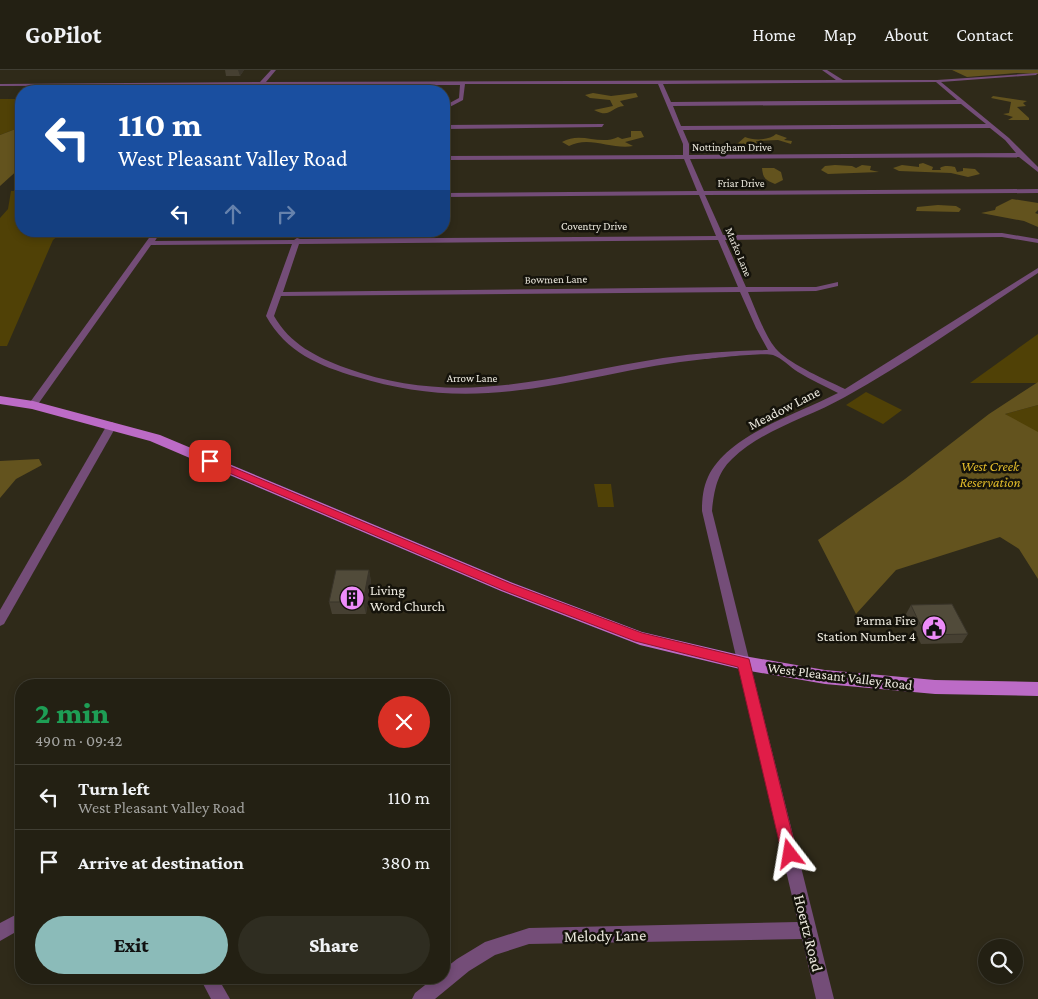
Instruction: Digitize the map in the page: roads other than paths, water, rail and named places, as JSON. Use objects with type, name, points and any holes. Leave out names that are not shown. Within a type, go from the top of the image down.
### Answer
[{"type":"main road","name":"West Pleasant Valley Road","points":[[0,400],[33,405],[112,424],[155,438],[507,587],[633,635],[744,663],[825,677],[928,687],[1038,689]]},
{"type":"street","points":[[260,84],[274,70]]},
{"type":"street","points":[[824,70],[841,81]]},
{"type":"street","points":[[0,85],[937,81],[1036,74]]},
{"type":"street","points":[[1028,75],[1038,81]]},
{"type":"street","points":[[517,76],[517,83]]},
{"type":"street","points":[[937,81],[1007,139],[1038,170]]},
{"type":"street","name":"Marko Lane","points":[[660,82],[686,144],[686,157],[760,328],[774,352],[803,372],[845,393]]},
{"type":"street","points":[[450,104],[461,98],[464,83]]},
{"type":"street","points":[[669,104],[963,102]]},
{"type":"street","points":[[450,127],[602,125]]},
{"type":"street","points":[[679,128],[990,126]]},
{"type":"street","name":"Nottingham Drive","points":[[450,158],[1021,155]]},
{"type":"street","name":"Friar Drive","points":[[450,195],[1038,191]]},
{"type":"street","name":"Coventry Drive","points":[[150,243],[721,236],[1002,236],[1038,242]]},
{"type":"street","points":[[33,405],[154,237]]},
{"type":"street","name":"Arrow Lane","points":[[297,240],[270,316],[280,335],[299,350],[353,374],[382,382],[423,388],[510,389],[688,357],[774,352]]},
{"type":"street","name":"Meadow Lane","points":[[744,663],[707,511],[708,487],[717,470],[729,456],[754,440],[845,393],[1038,270]]},
{"type":"street","name":"Bowmen Lane","points":[[277,294],[816,289],[835,284]]},
{"type":"street","points":[[0,620],[112,424]]},
{"type":"street","name":"Hoertz Road","points":[[744,663],[825,999]]},
{"type":"street","points":[[0,933],[15,924]]},
{"type":"street","name":"Melody Lane","points":[[450,976],[491,948],[529,936],[808,930]]},
{"type":"street","points":[[212,984],[221,999]]},
{"type":"street","name":"Melody Lane","points":[[421,999],[440,984]]},
{"type":"place","name":"Living Word Church","points":[[352,598]]},
{"type":"place","name":"Parma Fire Station Number 4","points":[[934,628]]},
{"type":"park label","name":"West Creek Reservation","points":[[990,474]]}]
